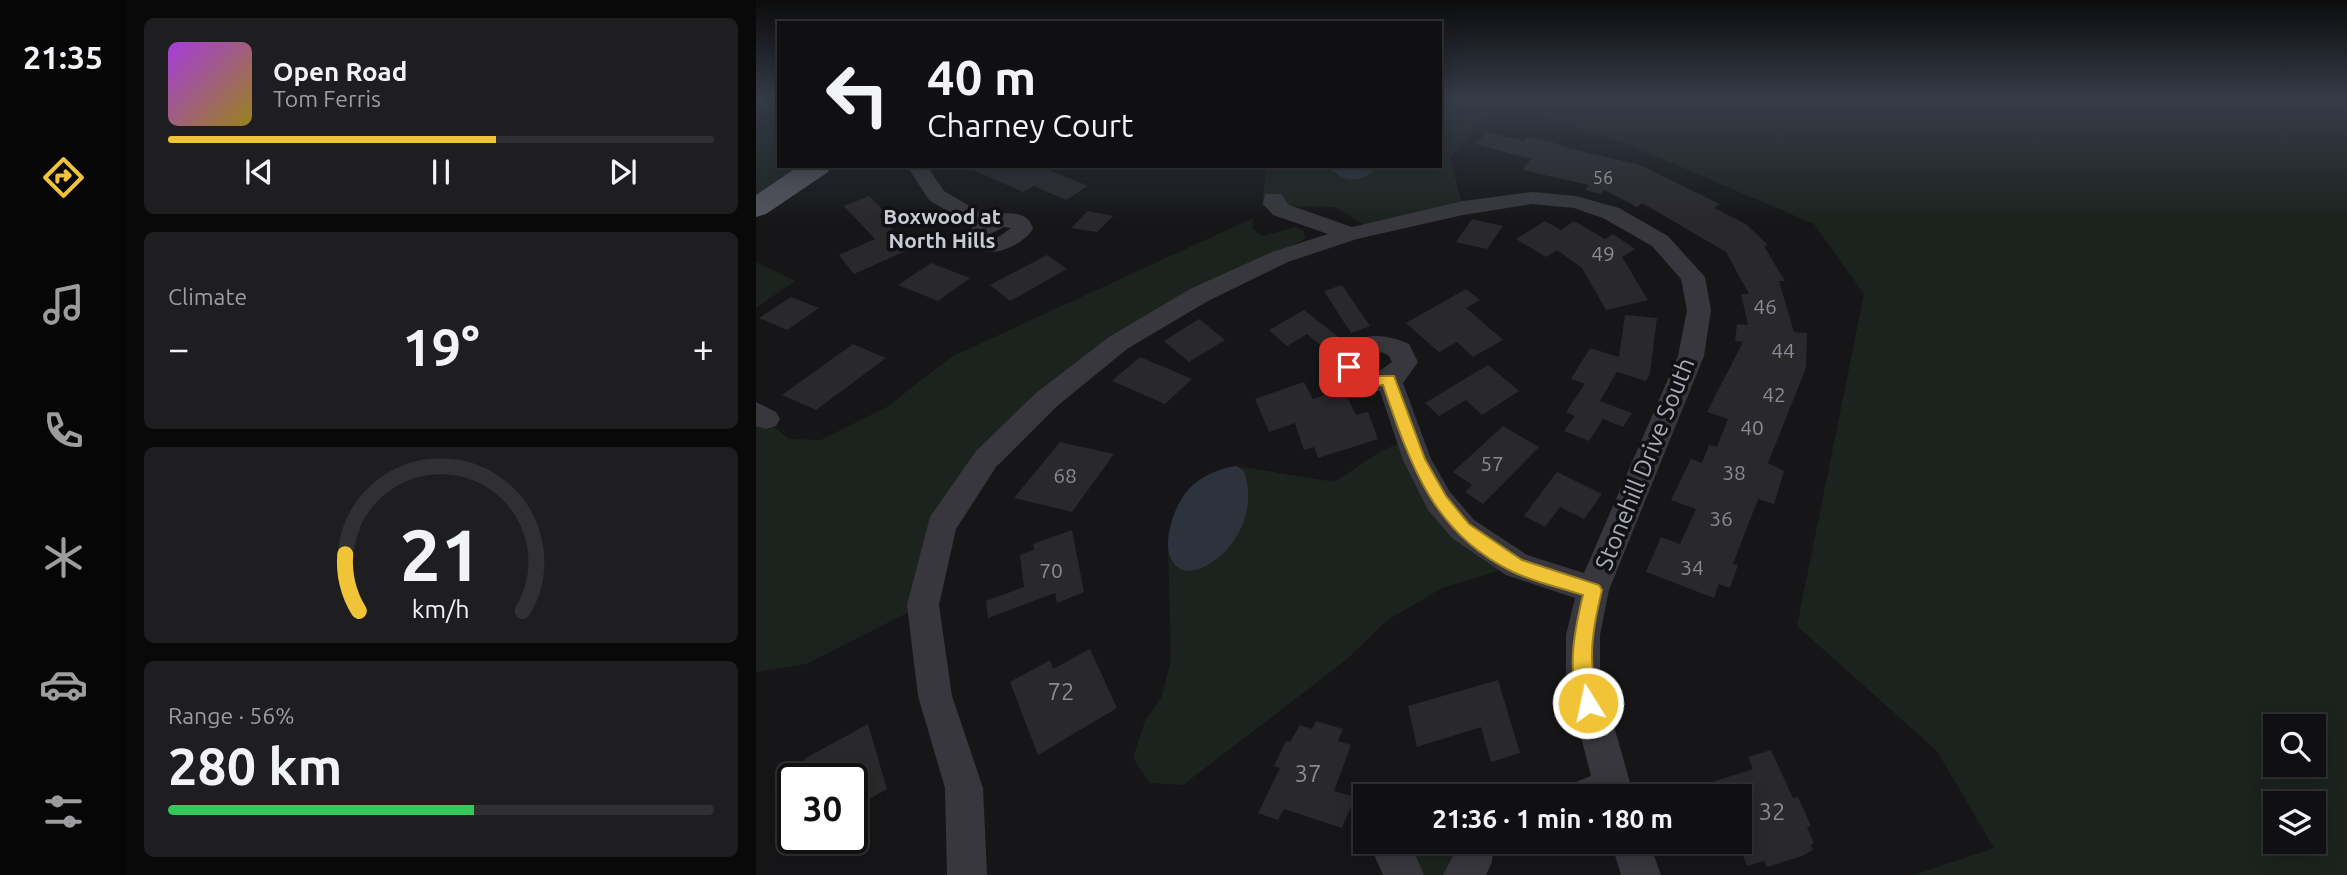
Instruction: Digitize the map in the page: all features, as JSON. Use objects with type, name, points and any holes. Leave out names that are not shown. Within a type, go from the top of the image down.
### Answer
[{"type":"main road","points":[[756,208],[815,168]]},
{"type":"street","points":[[918,168],[923,183],[940,200],[986,225]]},
{"type":"street","name":"Stonehill Drive South","points":[[967,875],[964,788],[935,696],[923,605],[941,526],[986,459],[1046,400],[1118,343],[1222,284],[1280,257],[1351,234],[1463,208],[1532,198],[1576,202],[1611,213],[1660,241],[1693,277],[1699,310],[1691,356],[1593,590],[1583,635],[1583,678],[1602,784]]},
{"type":"street","points":[[1273,199],[1274,204],[1281,209],[1351,234]]},
{"type":"street","points":[[1389,380],[1417,460],[1440,501],[1463,529],[1517,565],[1593,590]]},
{"type":"street","points":[[1395,854],[1404,875]]},
{"type":"street","points":[[1463,875],[1472,862],[1473,854]]},
{"type":"street","points":[[1634,854],[1641,875]]},
{"type":"shaded area","points":[[756,140],[777,140],[777,168],[815,168],[756,208]]},
{"type":"shaded area","points":[[1442,140],[1466,140],[1450,158],[1463,208],[1370,228],[1335,207],[1262,206],[1268,168],[1330,168],[1337,176],[1374,171],[1376,168],[1442,168]]},
{"type":"shaded area","points":[[1614,140],[2347,140],[2347,875],[1914,875],[1994,848],[1937,751],[1797,626],[1864,294],[1814,224]]},
{"type":"shaded area","points":[[1330,168],[1376,168],[1353,180]]},
{"type":"shaded area","points":[[1253,218],[1252,228],[1262,236],[1296,227],[1304,231],[1305,239],[1199,295],[1046,400],[941,526],[923,605],[806,664],[756,672],[756,412],[789,439],[821,440],[887,407],[951,357]]},
{"type":"shaded area","points":[[756,262],[795,281],[756,308]]},
{"type":"shaded area","points":[[1410,439],[1417,460],[1517,565],[1442,588],[1386,621],[1346,660],[1183,785],[1150,783],[1133,758],[1145,721],[1162,696],[1171,660],[1168,544],[1172,563],[1193,571],[1220,555],[1231,544],[1245,517],[1248,502],[1244,471],[1236,466],[1335,482],[1381,451]]},
{"type":"shaded area","points":[[1236,466],[1244,471],[1248,500],[1246,514],[1234,541],[1224,553],[1197,570],[1179,568],[1172,561],[1168,541],[1177,507],[1188,490],[1198,481],[1216,471]]},
{"type":"shaded area","points":[[1395,854],[1473,854],[1463,875],[1404,875]]},
{"type":"building","points":[[1479,140],[1543,140],[1640,165],[1720,204],[1714,208],[1746,224],[1768,245],[1764,246],[1785,281],[1779,281],[1794,332],[1807,333],[1806,368],[1768,463],[1784,471],[1774,504],[1758,499],[1733,564],[1738,565],[1730,588],[1719,584],[1714,598],[1646,572],[1661,537],[1680,544],[1696,509],[1671,500],[1691,459],[1702,463],[1709,445],[1717,447],[1728,419],[1707,412],[1743,342],[1735,341],[1737,324],[1748,325],[1741,294],[1749,294],[1726,252],[1642,203],[1637,207],[1604,190],[1601,194],[1585,190],[1589,185],[1522,170],[1531,159],[1475,144]]},
{"type":"building","points":[[969,168],[1045,168],[1088,186],[1066,200],[1034,186],[1023,192]]},
{"type":"building","points":[[869,196],[886,213],[879,215],[910,249],[854,274],[839,255],[875,239],[844,206]]},
{"type":"building","points":[[1088,211],[1113,216],[1097,232],[1071,228]]},
{"type":"building","points":[[1472,219],[1503,226],[1487,249],[1456,242]]},
{"type":"building","points":[[1545,221],[1561,230],[1574,221],[1605,239],[1613,234],[1635,249],[1622,257],[1648,300],[1606,310],[1582,268],[1557,250],[1546,257],[1516,239]]},
{"type":"building","points":[[1047,255],[1067,269],[1010,301],[990,285]]},
{"type":"building","points":[[931,263],[970,278],[938,301],[898,285]]},
{"type":"building","points":[[1342,285],[1370,326],[1351,333],[1324,291]]},
{"type":"building","points":[[1466,289],[1480,300],[1466,308],[1503,340],[1473,357],[1457,342],[1439,352],[1406,323]]},
{"type":"building","points":[[791,297],[819,308],[787,330],[759,318]]},
{"type":"building","points":[[1304,310],[1342,340],[1326,350],[1307,334],[1287,346],[1269,330]]},
{"type":"building","points":[[1625,315],[1657,318],[1650,373],[1646,381],[1617,372],[1600,401],[1632,413],[1623,427],[1603,419],[1589,441],[1564,431],[1575,416],[1566,412],[1585,384],[1571,379],[1590,348],[1619,357]]},
{"type":"building","points":[[1199,319],[1225,340],[1189,362],[1164,341]]},
{"type":"building","points":[[853,344],[886,358],[816,410],[782,395]]},
{"type":"building","points":[[1140,357],[1192,379],[1165,404],[1112,381]]},
{"type":"building","points":[[1488,365],[1519,391],[1482,415],[1466,400],[1439,416],[1425,403]]},
{"type":"building","points":[[1304,382],[1313,399],[1343,389],[1356,415],[1368,412],[1378,439],[1318,458],[1314,447],[1304,450],[1295,423],[1269,432],[1255,399]]},
{"type":"building","points":[[1503,426],[1539,447],[1483,504],[1465,492],[1472,485],[1453,472]]},
{"type":"building","points":[[1060,442],[1114,454],[1072,512],[1014,498]]},
{"type":"building","points":[[1557,472],[1602,494],[1584,519],[1560,507],[1545,527],[1524,516]]},
{"type":"building","points":[[1072,530],[1084,592],[1057,603],[1055,593],[988,618],[986,601],[1024,587],[1020,555],[1034,550],[1033,544]]},
{"type":"building","points":[[1090,649],[1117,708],[1038,755],[1010,682],[1050,660],[1053,669]]},
{"type":"building","points":[[1498,680],[1520,753],[1491,762],[1481,727],[1417,747],[1408,706]]},
{"type":"building","points":[[1316,721],[1343,729],[1338,741],[1351,745],[1334,791],[1353,796],[1342,828],[1284,809],[1278,820],[1258,813],[1280,768],[1274,766],[1286,741],[1290,742],[1300,725],[1312,729]]},
{"type":"building","points":[[868,724],[887,789],[868,800],[868,763],[805,763],[804,759]]},
{"type":"building","points":[[1771,750],[1793,798],[1798,797],[1811,826],[1807,827],[1814,843],[1811,845],[1813,850],[1767,867],[1764,861],[1747,866],[1742,854],[1752,854],[1752,784],[1706,784],[1753,769],[1748,757]]},
{"type":"district","name":"Boxwood at North Hills","points":[[942,229]]},
{"type":"route","points":[[1349,367],[1356,378],[1363,381],[1371,383],[1389,380],[1417,460],[1440,501],[1463,529],[1517,565],[1593,590],[1583,635],[1583,678],[1588,703]]}]
